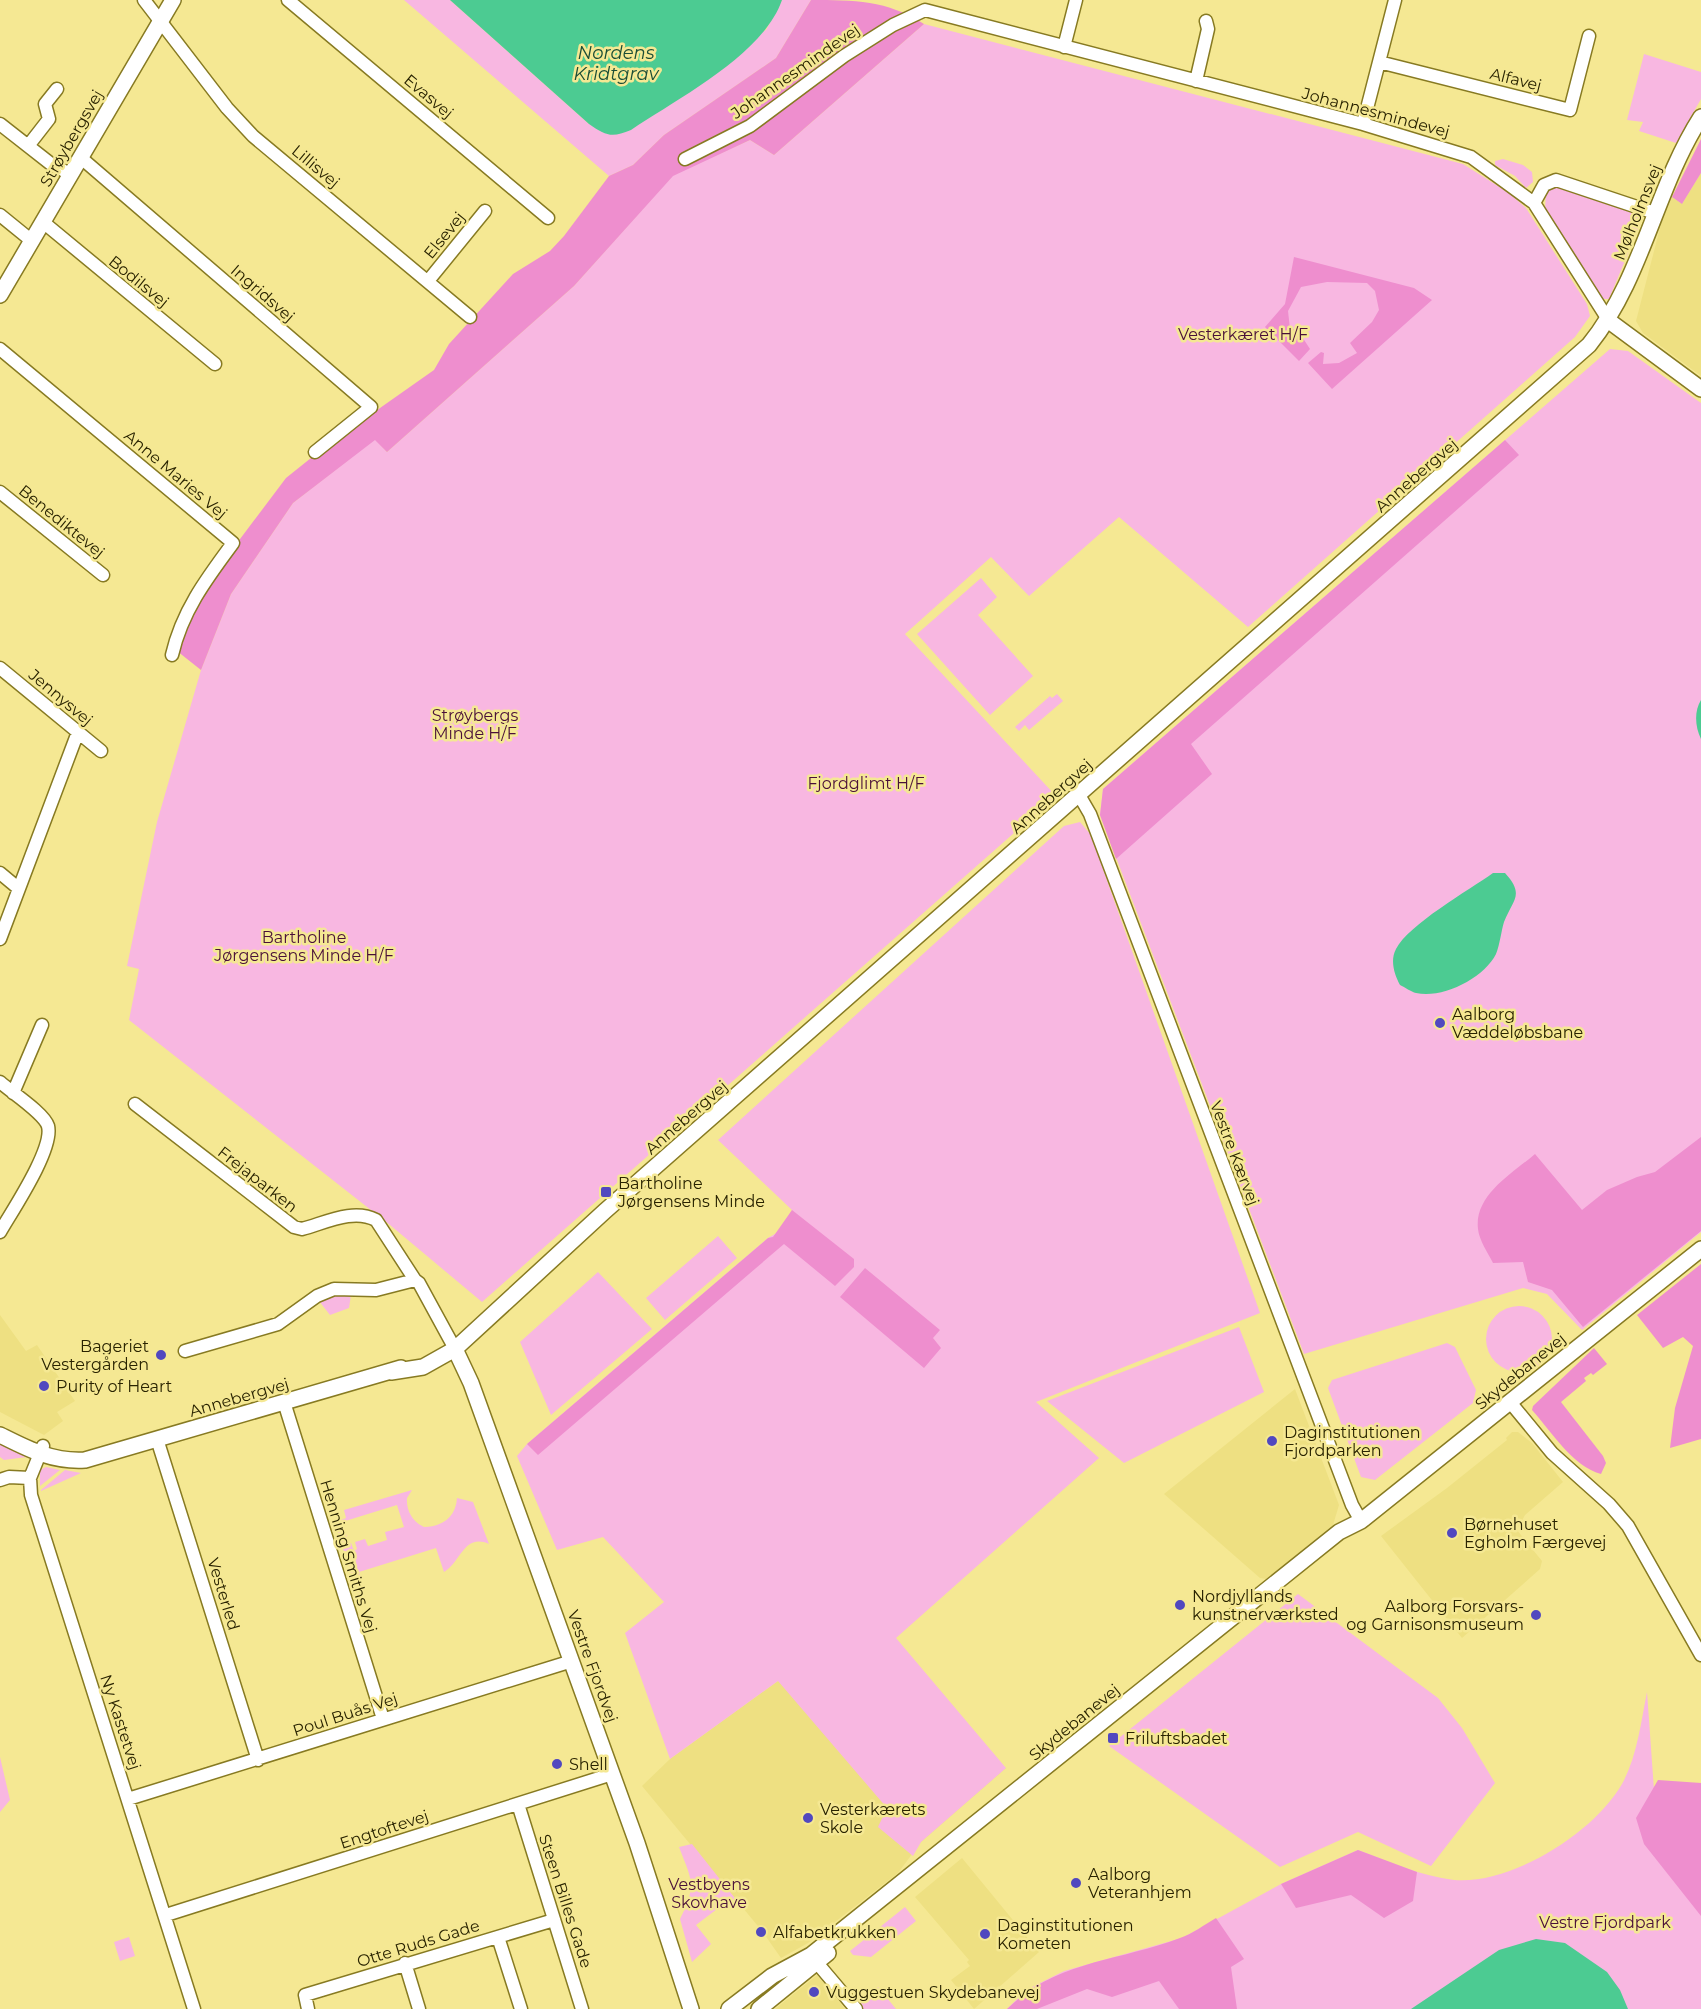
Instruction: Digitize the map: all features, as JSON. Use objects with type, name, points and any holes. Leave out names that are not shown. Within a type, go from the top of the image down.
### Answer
[{"type":"street","name":"Lillisvej","points":[[144,0],[227,108],[253,136],[470,317]]},
{"type":"street","name":"Strøybergsvej","points":[[0,295],[173,0]]},
{"type":"street","name":"Evasvej","points":[[288,0],[548,218]]},
{"type":"street","points":[[1064,47],[1076,0]]},
{"type":"street","points":[[1363,124],[1395,0]]},
{"type":"street","name":"Johannesmindevej","points":[[685,159],[750,126],[844,56],[927,5],[1064,47],[1363,124],[1471,157],[1534,202],[1609,321]]},
{"type":"street","points":[[1196,81],[1208,29],[1206,21]]},
{"type":"street","name":"Alfavej","points":[[1379,62],[1570,110],[1589,36]]},
{"type":"street","points":[[28,146],[49,119],[45,104],[57,89]]},
{"type":"street","name":"Mølholmsvej","points":[[1609,321],[1626,288],[1672,171],[1701,117]]},
{"type":"street","points":[[0,124],[51,164],[70,174]]},
{"type":"street","name":"Ingridsvej","points":[[80,157],[371,407],[315,452]]},
{"type":"street","points":[[1534,202],[1544,185],[1556,180],[1655,213]]},
{"type":"street","name":"Elsevej","points":[[428,280],[485,211]]},
{"type":"street","points":[[0,215],[32,241]]},
{"type":"street","name":"Bodilsvej","points":[[43,222],[215,364]]},
{"type":"street","points":[[1609,321],[1701,389]]},
{"type":"street","name":"Annebergvej","points":[[0,1435],[74,1460],[97,1456],[391,1372],[453,1345],[1543,387],[1589,345],[1609,321]]},
{"type":"street","name":"Anne Maries Vej","points":[[0,349],[233,543],[187,611],[172,655]]},
{"type":"street","name":"Benediktevej","points":[[0,492],[103,575]]},
{"type":"street","name":"Jennysvej","points":[[0,668],[101,751]]},
{"type":"street","points":[[0,939],[78,732]]},
{"type":"street","name":"Vestre Kærvej","points":[[1079,795],[1090,814],[1291,1350],[1352,1505],[1361,1521]]},
{"type":"street","points":[[0,873],[18,888]]},
{"type":"street","points":[[12,1093],[42,1025]]},
{"type":"street","points":[[0,1082],[43,1117],[48,1127],[48,1139],[39,1166],[0,1232]]},
{"type":"street","name":"Frejaparken","points":[[135,1104],[294,1227],[302,1229],[355,1215],[367,1215],[376,1220],[419,1283],[453,1345]]},
{"type":"street","name":"Skydebanevej","points":[[759,2009],[814,1959],[1339,1532],[1361,1521],[1701,1249]]},
{"type":"street","points":[[185,1351],[278,1324],[317,1296],[334,1289],[376,1290],[415,1280]]},
{"type":"street","name":"Vestre Fjordvej","points":[[453,1345],[468,1375],[572,1661],[661,1917],[687,2006]]},
{"type":"street","points":[[1510,1401],[1552,1453],[1609,1504],[1628,1526],[1701,1655]]},
{"type":"street","name":"Henning Smiths Vej","points":[[284,1402],[383,1719]]},
{"type":"street","name":"Annebergvej","points":[[0,1423],[41,1450]]},
{"type":"street","name":"Vesterled","points":[[157,1439],[258,1760]]},
{"type":"street","name":"Ny Kastetvej","points":[[41,1450],[30,1478],[31,1496],[194,2009]]},
{"type":"street","points":[[0,1480],[9,1477],[30,1478]]},
{"type":"street","name":"Poul Buås Vej","points":[[128,1799],[572,1661]]},
{"type":"street","name":"Engtoftevej","points":[[166,1916],[612,1774]]},
{"type":"street","name":"Steen Billes Gade","points":[[519,1804],[582,2009]]},
{"type":"street","name":"Otte Ruds Gade","points":[[308,2009],[305,1995],[554,1920]]},
{"type":"street","points":[[498,1937],[521,2009]]},
{"type":"street","points":[[814,1959],[856,2009]]},
{"type":"street","name":"Skydebanevej","points":[[729,2009],[772,1976],[814,1959]]},
{"type":"street","points":[[405,1963],[418,2009]]},
{"type":"shaded area","points":[[811,0],[870,3],[897,10],[924,24],[774,155],[750,140],[673,176],[574,286],[387,452],[375,440],[293,503],[231,594],[201,670],[177,651],[210,579],[286,478],[326,446],[434,370],[449,344],[513,274],[550,251],[564,236],[609,176],[633,165],[664,135],[776,58]]},
{"type":"shaded area","points":[[1701,139],[1701,173],[1682,204],[1672,197]]},
{"type":"shaded area","points":[[1701,173],[1701,376],[1643,333],[1636,321],[1661,224],[1672,197],[1682,204]]},
{"type":"shaded area","points":[[1294,257],[1414,288],[1432,300],[1332,389],[1308,363],[1321,352],[1324,353],[1323,364],[1339,363],[1357,353],[1350,343],[1372,322],[1379,310],[1375,291],[1367,283],[1327,282],[1301,287],[1288,311],[1290,329],[1297,329],[1310,349],[1299,361],[1265,327],[1285,304]]},
{"type":"shaded area","points":[[1505,440],[1519,455],[1191,744],[1212,774],[1116,859],[1100,815],[1103,789]]},
{"type":"shaded area","points":[[1701,1137],[1701,1231],[1583,1327],[1552,1290],[1528,1282],[1523,1262],[1493,1263],[1478,1229],[1478,1217],[1482,1206],[1488,1195],[1506,1177],[1535,1154],[1582,1210],[1607,1190],[1655,1172]]},
{"type":"shaded area","points":[[792,1210],[854,1259],[854,1267],[835,1286],[784,1244],[538,1455],[527,1444],[768,1238],[773,1237]]},
{"type":"shaded area","points":[[1701,1264],[1701,1439],[1670,1448],[1675,1408],[1693,1346],[1683,1337],[1663,1348],[1637,1315]]},
{"type":"shaded area","points":[[865,1268],[940,1330],[933,1338],[941,1348],[924,1368],[840,1297]]},
{"type":"shaded area","points":[[0,1315],[26,1351],[37,1345],[75,1401],[57,1412],[63,1421],[44,1435],[0,1412]]},
{"type":"shaded area","points":[[1594,1348],[1607,1364],[1593,1375],[1591,1373],[1584,1378],[1586,1381],[1561,1402],[1603,1456],[1606,1463],[1601,1474],[1581,1464],[1572,1456],[1532,1410],[1533,1406]]},
{"type":"shaded area","name":"Daginstitutionen Fjordparken","points":[[1295,1389],[1339,1505],[1333,1525],[1266,1579],[1260,1578],[1164,1494]]},
{"type":"shaded area","name":"Børnehuset Egholm Færgevej","points":[[1512,1432],[1518,1432],[1532,1443],[1563,1482],[1525,1515],[1517,1530],[1542,1561],[1540,1569],[1462,1638],[1381,1536],[1447,1488],[1507,1440],[1506,1438]]},
{"type":"shaded area","name":"Vesterkærets Skole","points":[[778,1681],[1006,1768],[921,1842],[898,1873],[808,1943],[781,1958],[762,1931],[642,1786],[670,1759]]},
{"type":"shaded area","points":[[1658,1780],[1701,1783],[1701,1916],[1644,1844],[1636,1818]]},
{"type":"shaded area","points":[[1358,1850],[1417,1872],[1413,1901],[1384,1918],[1351,1895],[1296,1908],[1281,1884]]},
{"type":"shaded area","name":"Daginstitutionen Kometen","points":[[962,1858],[1039,1952],[974,2009],[951,1980],[970,1966],[967,1962],[969,1960],[915,1897]]},
{"type":"shaded area","points":[[1216,1918],[1244,1959],[1231,1967],[1237,2009],[1179,2009],[1159,1981],[1112,1997],[1087,1989],[1037,2009],[1007,2009],[1026,1993],[1067,1971],[1180,1938]]},
{"type":"shaded area","name":"Vuggestuen Skydebanevej","points":[[817,1975],[845,2009],[775,2009]]},
{"type":"green space","points":[[404,0],[450,0],[589,124],[766,30],[782,0],[811,0],[776,58],[664,135],[633,165],[609,176]]},
{"type":"green space","points":[[924,24],[1463,164],[1509,193],[1526,208],[1587,304],[1590,316],[1575,337],[1248,627],[1119,517],[1029,596],[991,557],[905,634],[1056,796],[482,1302],[390,1225],[129,1020],[139,969],[127,966],[157,822],[201,670],[231,594],[293,503],[375,439],[387,452],[574,286],[673,175],[750,140],[774,155]]},
{"type":"green space","points":[[1644,54],[1701,72],[1701,99],[1676,143],[1639,131],[1643,122],[1627,120]]},
{"type":"green space","points":[[1503,159],[1523,165],[1532,172],[1533,182],[1526,188],[1515,176],[1495,165],[1495,161]]},
{"type":"green space","points":[[1560,186],[1644,214],[1634,238],[1626,238],[1624,242],[1629,251],[1609,299],[1602,299],[1545,210],[1546,192],[1553,187]]},
{"type":"green space","name":"Aalborg Væddeløbsbane","points":[[1610,349],[1628,351],[1701,403],[1701,1232],[1582,1330],[1547,1294],[1523,1288],[1304,1354],[1100,815],[1103,789]]},
{"type":"green space","points":[[981,578],[997,597],[978,615],[1033,676],[990,715],[917,634]]},
{"type":"green space","points":[[1057,694],[1063,701],[1029,730],[1025,725],[1019,731],[1015,727],[1050,696],[1052,698]]},
{"type":"green space","points":[[1080,822],[1091,835],[1260,1313],[1036,1402],[1099,1458],[896,1638],[1006,1768],[921,1842],[913,1856],[878,1827],[887,1808],[778,1681],[670,1759],[625,1633],[664,1602],[603,1537],[557,1550],[517,1456],[527,1444],[768,1238],[780,1231],[792,1210],[718,1140],[1064,826]]},
{"type":"green space","points":[[718,1236],[737,1258],[665,1320],[646,1298]]},
{"type":"green space","points":[[598,1272],[652,1329],[551,1415],[520,1342]]},
{"type":"green space","points":[[335,1295],[351,1295],[349,1308],[330,1315],[319,1301]]},
{"type":"green space","points":[[1519,1306],[1531,1309],[1542,1316],[1549,1327],[1552,1339],[1549,1351],[1542,1362],[1531,1369],[1519,1372],[1507,1369],[1496,1362],[1489,1351],[1486,1339],[1489,1327],[1496,1316],[1507,1309]]},
{"type":"green space","points":[[1239,1327],[1264,1392],[1124,1463],[1047,1401]]},
{"type":"green space","points":[[1447,1343],[1455,1347],[1476,1390],[1473,1403],[1375,1480],[1361,1477],[1328,1388],[1332,1380]]},
{"type":"green space","points":[[0,1442],[27,1457],[4,1460],[0,1457]]},
{"type":"green space","points":[[46,1467],[60,1470],[40,1486],[40,1470]]},
{"type":"green space","points":[[65,1470],[81,1473],[41,1491],[41,1490]]},
{"type":"green space","points":[[412,1490],[407,1498],[409,1512],[424,1527],[431,1527],[447,1520],[454,1511],[457,1498],[473,1502],[489,1544],[474,1542],[468,1545],[444,1572],[436,1548],[359,1572],[364,1590],[357,1593],[342,1546],[351,1543],[354,1551],[357,1549],[355,1542],[365,1539],[368,1546],[387,1540],[385,1532],[404,1527],[397,1505],[342,1522],[348,1540],[341,1543],[335,1522],[346,1518],[344,1510]]},
{"type":"green space","points":[[1298,1594],[1438,1698],[1462,1728],[1495,1783],[1431,1866],[1358,1832],[1280,1867],[1109,1746]]},
{"type":"green space","name":"Vestre Fjordpark","points":[[1647,1692],[1658,1846],[1701,1911],[1701,2009],[1007,2009],[1026,1990],[1064,1971],[1182,1938],[1281,1884],[1358,1850],[1417,1872],[1454,1880],[1476,1879],[1500,1874],[1525,1865],[1572,1837],[1609,1802],[1622,1784],[1638,1739]]},
{"type":"green space","points":[[0,1757],[10,1800],[0,1812]]},
{"type":"green space","name":"Vestbyens Skovhave","points":[[692,1844],[738,1902],[730,1909],[725,1903],[696,1925],[711,1944],[692,1962],[680,1919],[689,1898],[691,1883],[679,1847]]},
{"type":"green space","points":[[905,1907],[916,1921],[871,1957],[853,1955],[850,1951]]},
{"type":"green space","points":[[129,1937],[135,1956],[120,1961],[114,1942]]},
{"type":"green space","points":[[878,1987],[896,2009],[863,2009],[858,2003]]},
{"type":"water","name":"Nordens Kridtgrav","points":[[450,0],[782,0],[772,20],[757,39],[717,74],[631,130],[614,135],[600,131],[589,124]]},
{"type":"water","points":[[1701,700],[1701,739],[1696,719]]},
{"type":"water","points":[[1493,873],[1505,873],[1516,892],[1514,902],[1504,922],[1499,946],[1490,963],[1462,985],[1438,993],[1416,993],[1400,985],[1393,958],[1403,940],[1426,919]]},
{"type":"water","points":[[1536,1939],[1565,1943],[1607,1972],[1620,1990],[1628,2009],[1411,2009],[1499,1950]]},
{"type":"place","name":"Aalborg Væddeløbsbane","points":[[1440,1023]]},
{"type":"place","name":"Bartholine Jørgensens Minde","points":[[606,1192]]},
{"type":"place","name":"Bageriet Vestergården","points":[[161,1355]]},
{"type":"place","name":"Purity of Heart","points":[[44,1386]]},
{"type":"place","name":"Daginstitutionen Fjordparken","points":[[1272,1441]]},
{"type":"place","name":"Børnehuset Egholm Færgevej","points":[[1452,1533]]},
{"type":"place","name":"Nordjyllands kunstnerværksted","points":[[1180,1605]]},
{"type":"place","name":"Aalborg Forsvars- og Garnisonsmuseum","points":[[1536,1615]]},
{"type":"place","name":"Friluftsbadet","points":[[1113,1738]]},
{"type":"place","name":"Shell","points":[[557,1764]]},
{"type":"place","name":"Vesterkærets Skole","points":[[808,1818]]},
{"type":"place","name":"Aalborg Veteranhjem","points":[[1076,1883]]},
{"type":"place","name":"Alfabetkrukken","points":[[761,1932]]},
{"type":"place","name":"Daginstitutionen Kometen","points":[[985,1934]]},
{"type":"place","name":"Vuggestuen Skydebanevej","points":[[814,1992]]},
{"type":"park label","name":"Vesterkæret H/F","points":[[1243,334]]},
{"type":"park label","name":"Strøybergs Minde H/F","points":[[475,724]]},
{"type":"park label","name":"Fjordglimt H/F","points":[[866,783]]},
{"type":"park label","name":"Bartholine Jørgensens Minde H/F","points":[[304,946]]}]
